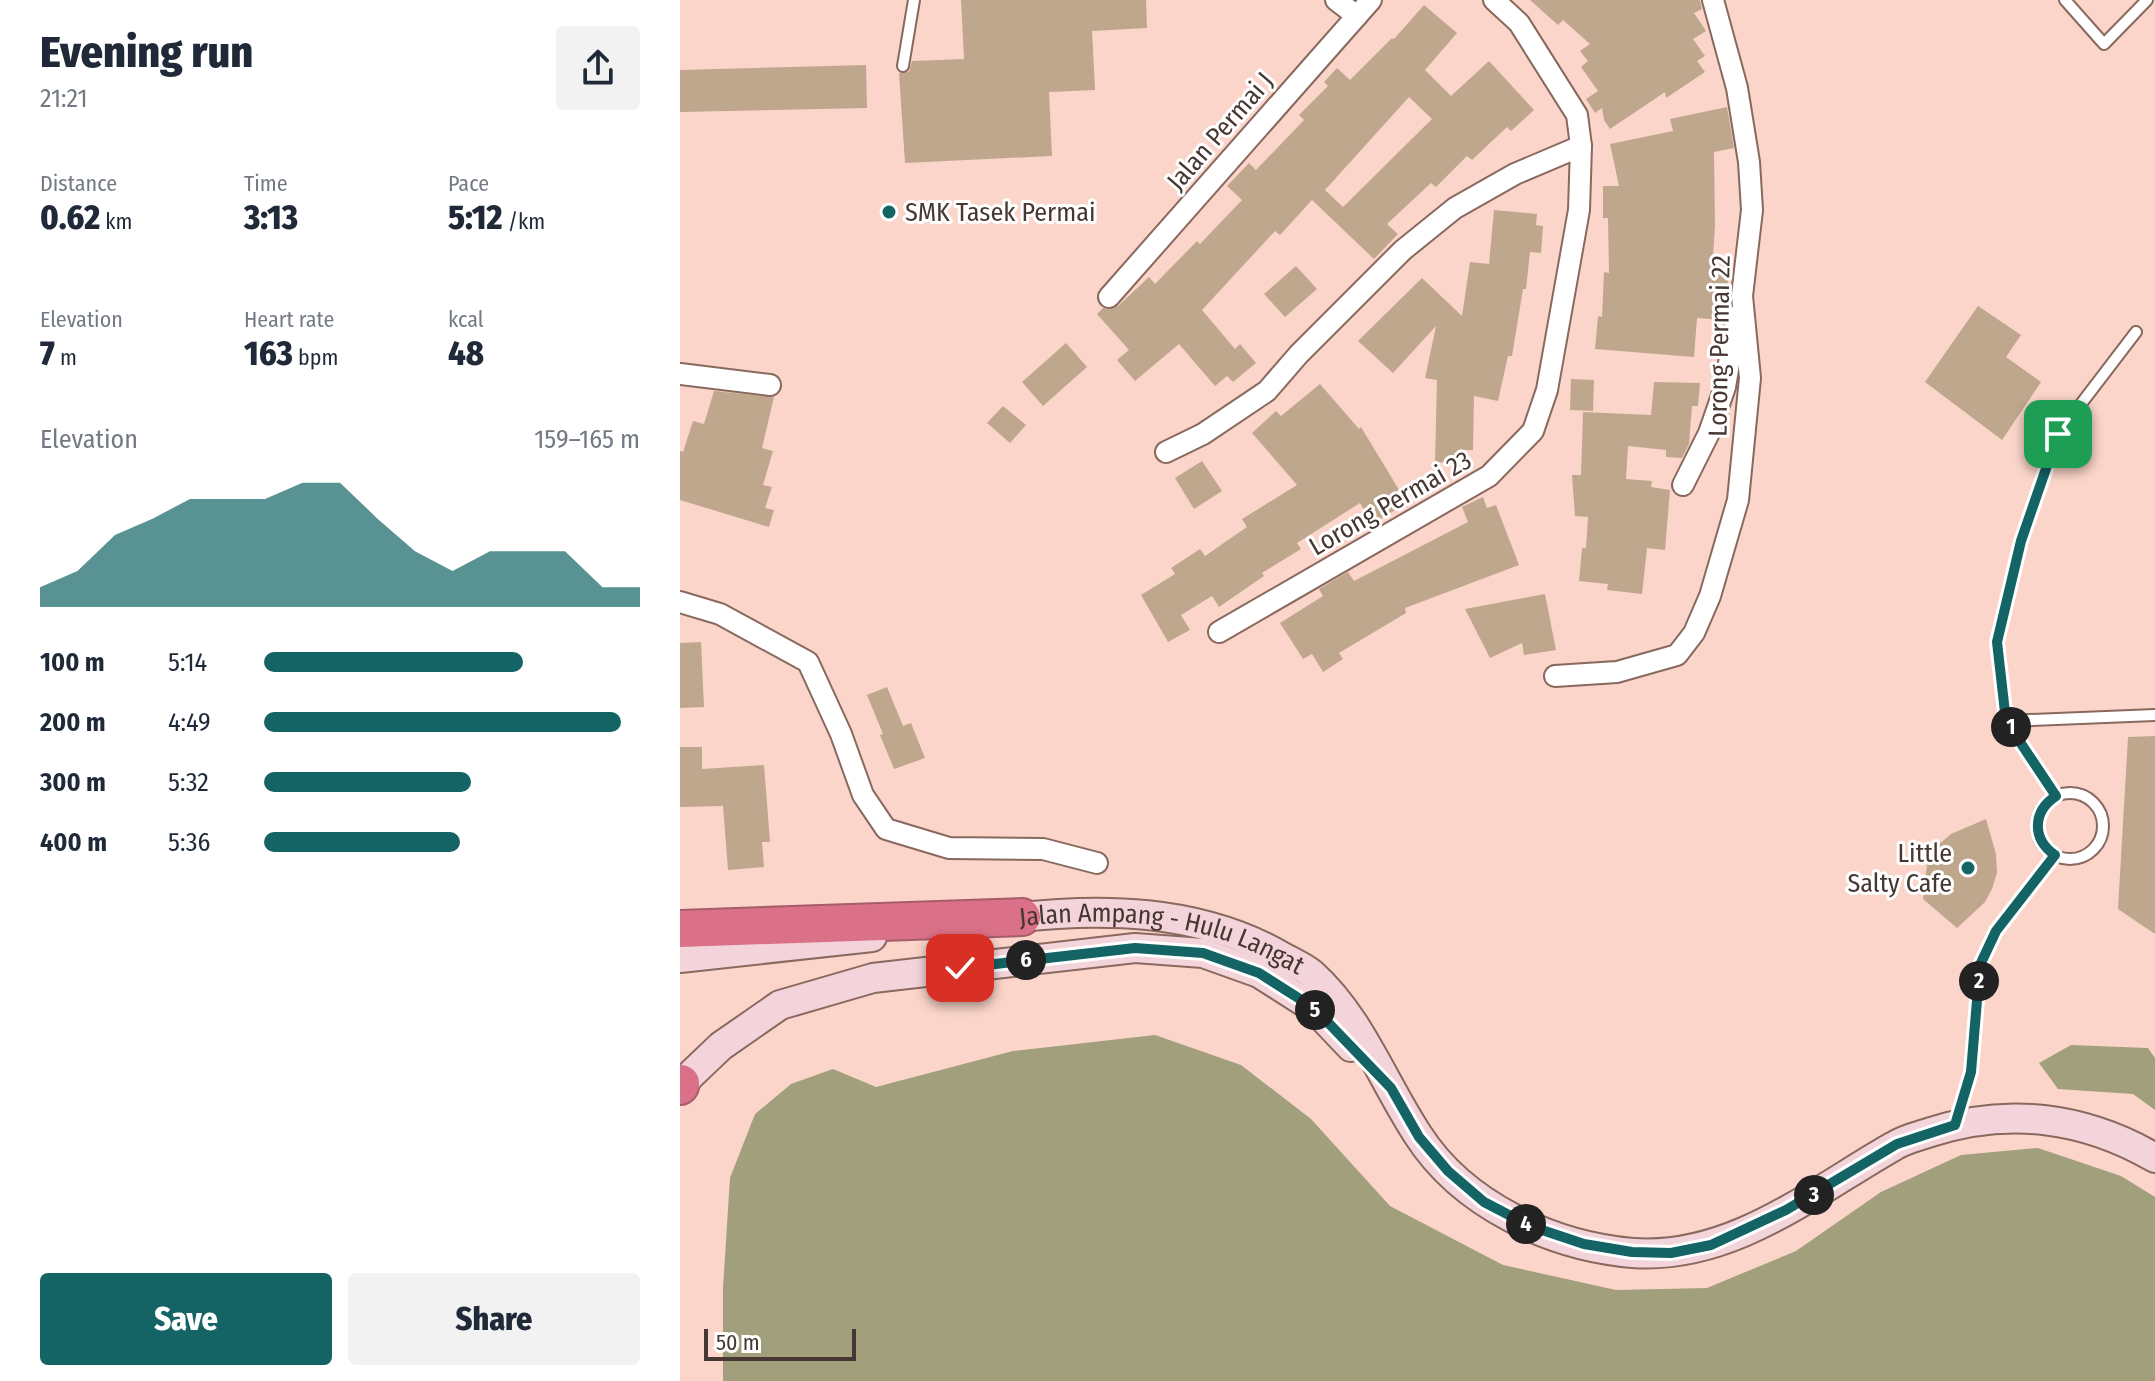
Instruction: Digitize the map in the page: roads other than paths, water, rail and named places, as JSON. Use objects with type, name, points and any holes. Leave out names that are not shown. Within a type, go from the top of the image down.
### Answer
[{"type":"highway","points":[[680,929],[1022,917]]},
{"type":"street","points":[[1336,0],[1357,16]]},
{"type":"street","name":"Jalan Permai J","points":[[1109,297],[1371,0]]},
{"type":"street","name":"Lorong Permai 23","points":[[1219,632],[1489,476],[1533,431],[1547,390],[1579,210],[1581,146],[1577,115],[1519,23],[1494,0]]},
{"type":"street","name":"Lorong Permai 22","points":[[1555,676],[1617,672],[1677,655],[1694,633],[1723,561],[1738,500],[1750,378],[1742,296],[1752,210],[1749,162],[1737,88],[1713,0]]},
{"type":"street","points":[[1166,452],[1203,434],[1267,391],[1299,354],[1403,250],[1455,208],[1515,174],[1581,146]]},
{"type":"street","points":[[1683,485],[1709,433],[1725,387],[1742,296]]},
{"type":"street","points":[[680,374],[770,385]]},
{"type":"street","points":[[680,602],[720,614],[808,662],[841,734],[863,795],[886,829],[949,848],[1043,849],[1097,863]]},
{"type":"street","name":"Jalan Ampang - Hulu Langat","points":[[680,958],[803,946],[1022,917],[1101,912],[1160,915],[1213,926],[1263,946],[1311,973],[1343,1010],[1419,1137],[1448,1171],[1484,1202],[1530,1226],[1584,1244],[1632,1252],[1671,1253],[1711,1245],[1786,1210],[1897,1144],[1955,1125],[2000,1118],[2045,1119],[2097,1130],[2155,1158]]},
{"type":"street","name":"Jalan Ampang - Hulu Langat","points":[[680,1085],[721,1046],[780,1005],[873,978],[1135,948],[1203,953],[1259,973],[1314,1008],[1391,1088]]},
{"type":"lane","points":[[903,66],[914,0]]},
{"type":"lane","points":[[2065,0],[2104,44],[2147,0]]},
{"type":"lane","points":[[2056,796],[2006,721],[1997,642],[2021,541],[2058,434],[2136,332]]},
{"type":"lane","points":[[2006,721],[2155,715]]},
{"type":"lane","points":[[2066,793],[2088,798],[2096,805],[2104,826],[2102,837],[2087,854],[2066,858],[2055,855],[2047,849],[2038,831],[2041,810],[2056,796],[2066,793]]},
{"type":"lane","points":[[1955,1125],[1971,1072],[1980,965],[1996,931],[2055,855]]},
{"type":"place","name":"SMK Tasek Permai","points":[[889,212]]},
{"type":"place","name":"Little Salty Cafe","points":[[1968,868]]}]
